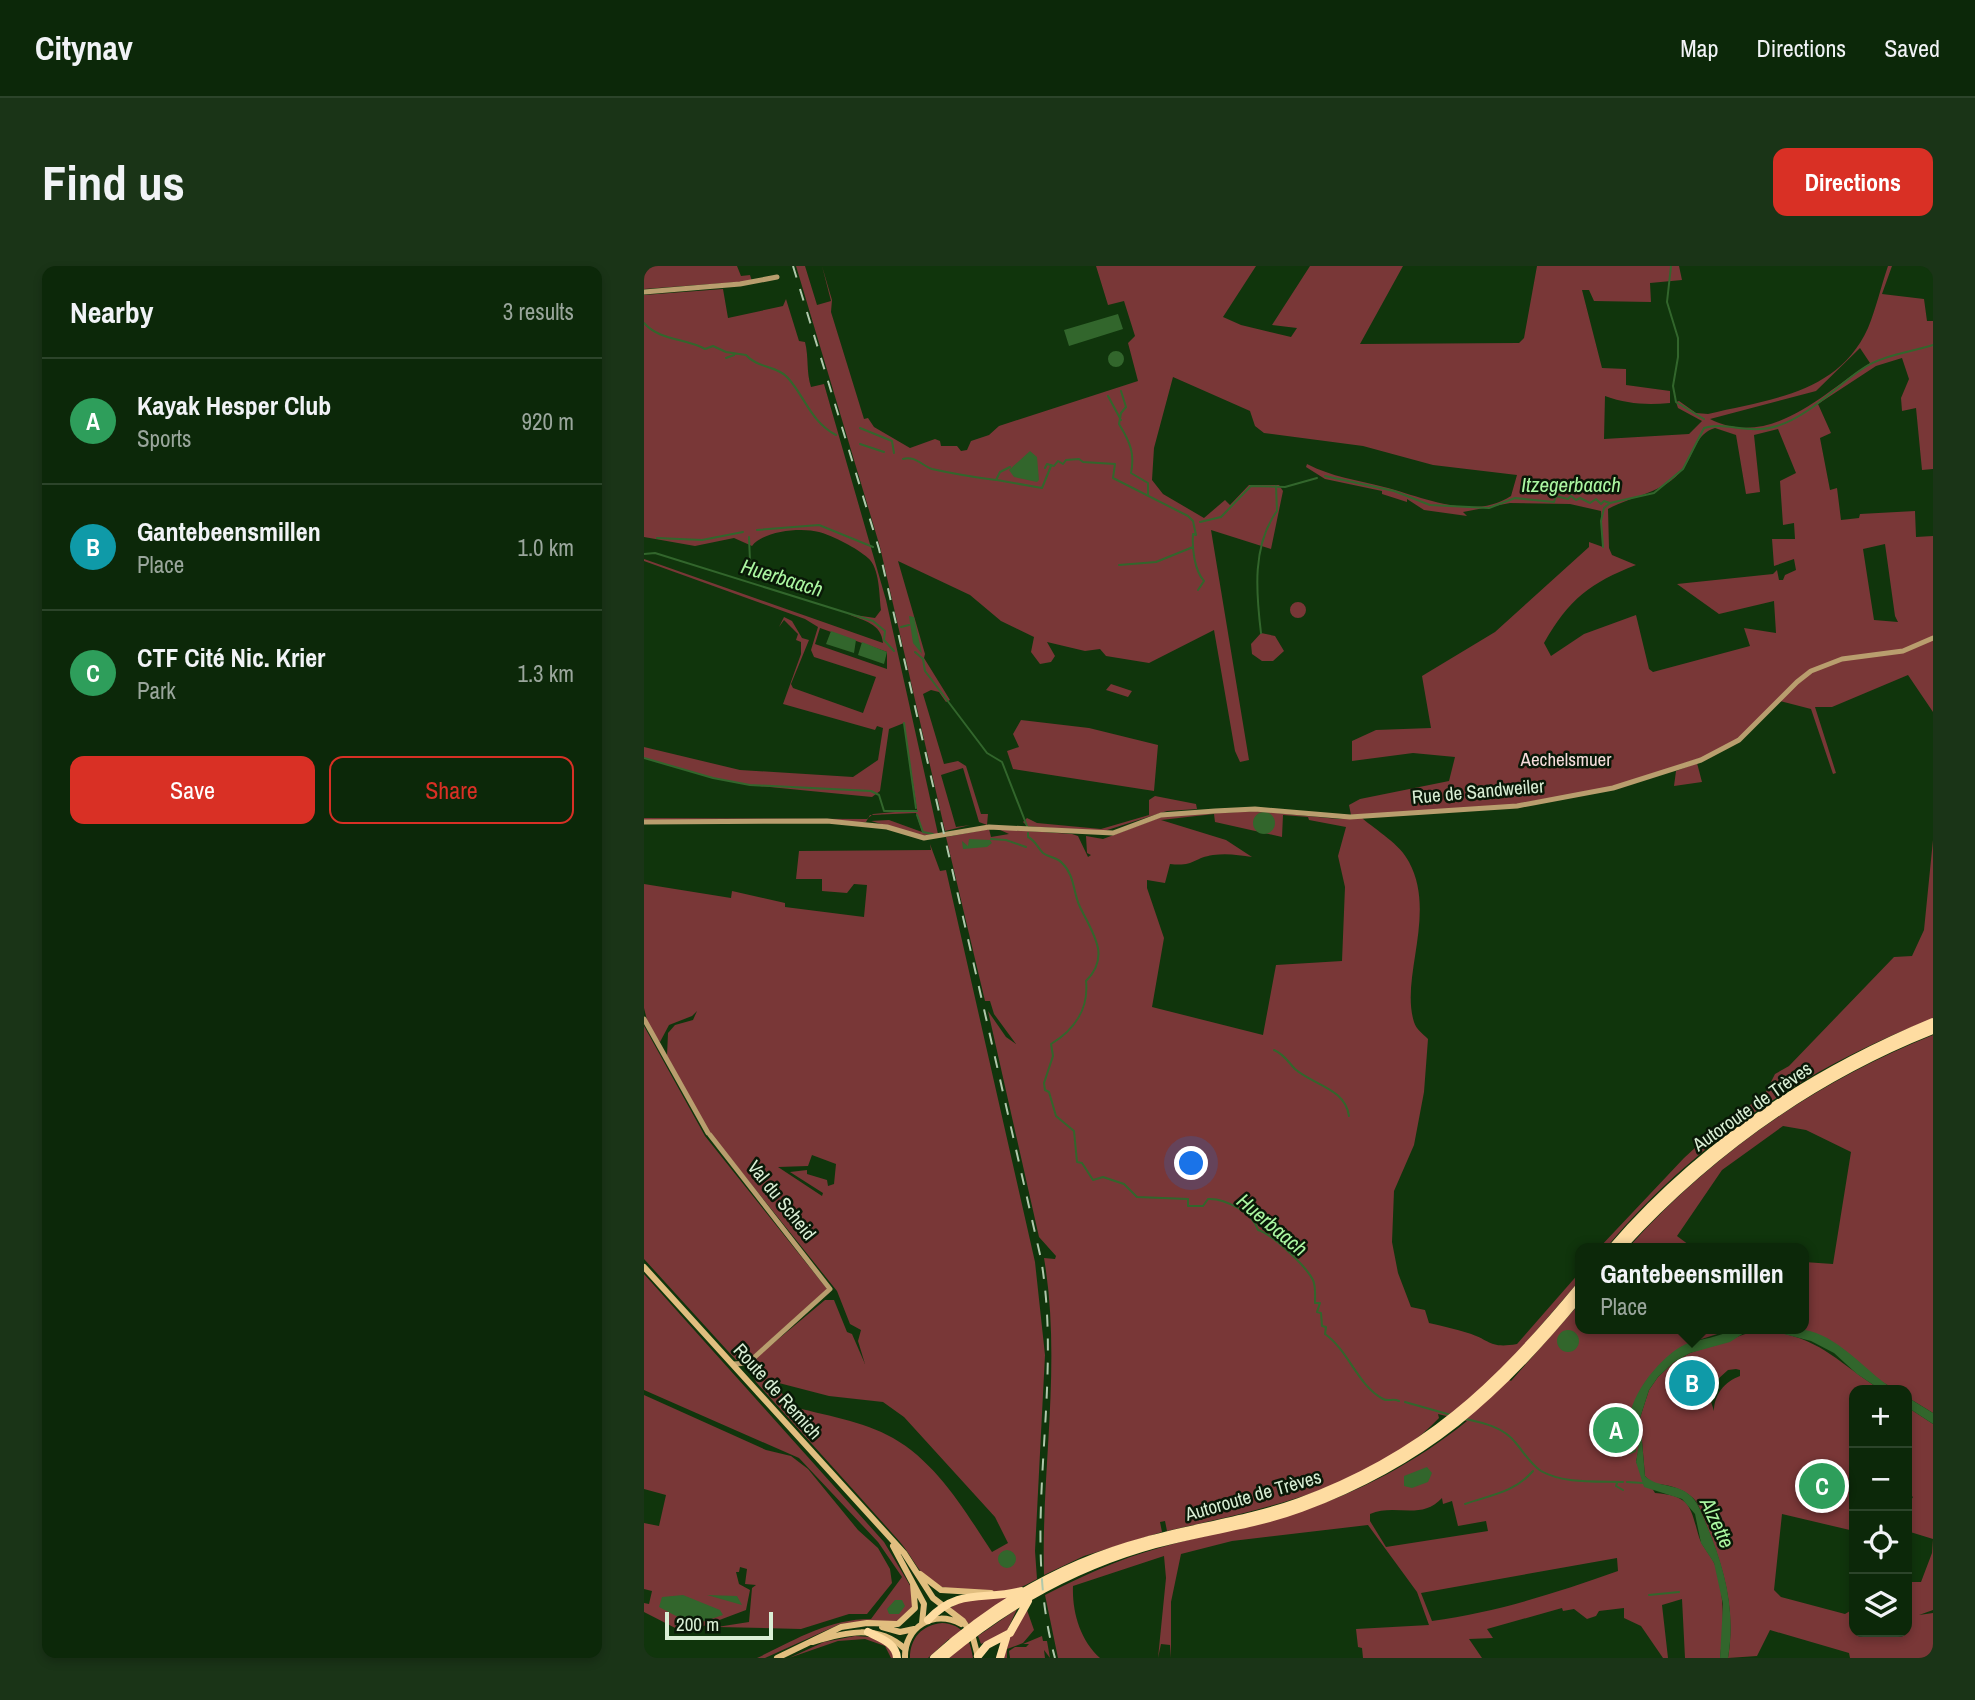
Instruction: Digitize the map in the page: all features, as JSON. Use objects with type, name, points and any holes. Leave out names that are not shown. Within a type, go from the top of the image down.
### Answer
[{"type":"highway","name":"Autoroute de Trèves","points":[[1617,1243],[1668,1190],[1749,1123],[1847,1061],[1933,1022]]},
{"type":"highway","name":"Autoroute de Trèves","points":[[1626,1243],[1675,1193],[1753,1128],[1815,1087],[1933,1030]]},
{"type":"highway","name":"Autoroute de Trèves","points":[[1505,1378],[1575,1292]]},
{"type":"highway","name":"Autoroute de Trèves","points":[[933,1658],[1031,1592],[1141,1542],[1297,1502],[1403,1457],[1461,1421],[1505,1378],[1575,1301]]},
{"type":"highway","points":[[925,1622],[944,1607],[967,1596],[1031,1592]]},
{"type":"highway","points":[[1000,1658],[1002,1644],[1031,1592]]},
{"type":"highway","points":[[868,1632],[890,1644],[902,1655]]},
{"type":"highway","points":[[978,1657],[987,1645],[1010,1633]]},
{"type":"highway","name":"Autoroute de Trèves","points":[[943,1658],[954,1645]]},
{"type":"main road","points":[[644,292],[740,284],[776,277]]},
{"type":"main road","name":"Rue de Sandweiler","points":[[644,822],[835,821],[887,827],[924,838],[982,827],[1102,834],[1124,830],[1154,817],[1255,809],[1350,817],[1500,809],[1586,794],[1653,777],[1722,751],[1752,729],[1797,682],[1826,664],[1903,651],[1933,638]]},
{"type":"main road","name":"Val du Scheid","points":[[644,1019],[709,1134],[829,1284],[828,1293],[748,1363]]},
{"type":"main road","name":"Route de Remich","points":[[644,1267],[904,1553],[924,1587],[963,1621],[972,1634]]},
{"type":"main road","points":[[734,1364],[748,1363],[747,1379]]},
{"type":"main road","name":"Route de Remich","points":[[888,1536],[924,1604],[925,1622]]},
{"type":"main road","points":[[904,1553],[935,1587],[996,1594]]},
{"type":"main road","points":[[777,1658],[831,1630],[902,1622],[916,1604],[914,1584]]},
{"type":"main road","points":[[859,1625],[900,1632],[915,1629],[925,1622],[953,1620],[972,1634],[978,1657]]},
{"type":"main road","points":[[902,1655],[915,1629]]},
{"type":"main road","points":[[801,1646],[832,1637],[868,1632]]},
{"type":"green space","points":[[644,266],[737,266],[741,276],[750,275],[752,281],[644,289]]},
{"type":"green space","name":"Aechelsmuer","points":[[796,266],[805,266],[817,305],[831,301],[822,266],[832,300],[831,312],[864,419],[868,418],[874,427],[910,448],[935,439],[940,441],[941,446],[957,446],[961,451],[967,450],[971,441],[989,435],[999,426],[1138,381],[1128,343],[1135,336],[1124,301],[1108,305],[1096,266],[1256,266],[1223,317],[1241,325],[1291,337],[1297,328],[1272,325],[1310,266],[1403,266],[1360,344],[1519,343],[1524,338],[1537,266],[1679,266],[1682,280],[1650,283],[1651,302],[1594,301],[1589,290],[1582,290],[1602,368],[1626,369],[1626,385],[1670,391],[1670,403],[1637,403],[1605,396],[1604,439],[1689,434],[1702,421],[1678,408],[1676,402],[1679,401],[1696,413],[1708,414],[1778,398],[1821,380],[1839,367],[1855,350],[1868,328],[1888,266],[1892,266],[1882,294],[1924,299],[1927,321],[1933,321],[1933,469],[1922,470],[1916,408],[1902,411],[1901,398],[1909,379],[1902,358],[1876,366],[1818,404],[1831,433],[1820,438],[1830,490],[1837,488],[1841,520],[1859,518],[1860,514],[1915,511],[1916,537],[1933,536],[1933,712],[1908,675],[1832,707],[1815,707],[1836,773],[1833,774],[1811,709],[1780,701],[1736,741],[1706,756],[1617,786],[1500,807],[1351,815],[1349,805],[1360,799],[1449,781],[1455,757],[1413,753],[1352,761],[1352,741],[1376,730],[1431,728],[1422,676],[1495,632],[1589,547],[1589,542],[1603,547],[1601,511],[1570,504],[1510,503],[1463,512],[1467,516],[1424,510],[1407,499],[1407,502],[1382,494],[1382,491],[1325,479],[1306,467],[1307,464],[1345,478],[1464,507],[1481,507],[1511,496],[1517,475],[1433,465],[1363,446],[1264,433],[1255,426],[1250,411],[1173,377],[1154,448],[1152,480],[1163,494],[1204,518],[1225,500],[1230,505],[1249,485],[1279,485],[1283,491],[1271,549],[1211,530],[1249,760],[1240,762],[1235,751],[1214,630],[1149,663],[1106,656],[1100,649],[1085,651],[1047,642],[1055,656],[1051,662],[1040,664],[1031,652],[1034,637],[1001,621],[970,595],[898,561],[924,658],[950,700],[946,702],[939,692],[931,690],[923,694],[944,764],[958,761],[966,766],[981,814],[988,814],[987,825],[979,822],[963,768],[941,775],[956,827],[970,825],[945,831],[880,547]],"holes":[[[1860,348],[1870,363],[1794,414],[1774,423],[1753,427],[1732,427],[1710,419],[1816,391]],[[1715,428],[1736,435],[1746,494],[1760,492],[1754,435],[1778,429],[1796,473],[1780,481],[1783,525],[1794,523],[1795,539],[1772,539],[1774,566],[1794,559],[1796,570],[1785,575],[1783,580],[1779,580],[1777,570],[1773,574],[1677,584],[1719,614],[1774,601],[1776,633],[1744,628],[1750,646],[1653,672],[1649,669],[1636,615],[1584,634],[1551,656],[1544,643],[1572,604],[1593,586],[1636,565],[1612,555],[1609,548],[1608,509],[1658,489],[1675,477],[1687,463],[1699,439]],[[1885,544],[1898,622],[1874,620],[1863,549]]]},
{"type":"green space","points":[[723,289],[728,318],[783,306],[786,299],[799,341],[805,342],[811,387],[824,384],[886,600],[938,834],[922,836],[871,821],[889,820],[922,832],[916,813],[872,815],[917,810],[904,723],[889,729],[880,791],[872,797],[750,785],[713,778],[644,758],[644,747],[740,770],[853,777],[878,760],[883,728],[877,726],[875,730],[783,704],[801,654],[801,642],[796,640],[798,634],[784,620],[779,627],[784,617],[792,621],[802,638],[809,640],[791,684],[793,688],[863,713],[876,677],[814,657],[811,650],[818,627],[805,619],[644,559],[883,643],[882,636],[875,627],[848,614],[875,618],[881,610],[875,568],[863,554],[831,536],[793,530],[765,537],[752,546],[734,538],[695,546],[644,537],[644,295]],"holes":[[[820,628],[887,652],[887,669],[815,644]]]},
{"type":"green space","points":[[1298,602],[1304,604],[1304,616],[1298,618],[1292,616],[1290,610],[1292,604]]},
{"type":"green space","points":[[1261,633],[1275,636],[1284,651],[1273,661],[1262,661],[1252,654],[1251,644]]},
{"type":"green space","points":[[1111,684],[1132,691],[1128,697],[1106,690]]},
{"type":"green space","points":[[1021,720],[1089,728],[1158,745],[1154,791],[1013,769],[1007,751],[1019,747],[1013,734]]},
{"type":"green space","points":[[1697,763],[1702,782],[1674,786],[1676,771]]},
{"type":"green space","points":[[1155,796],[1196,804],[1197,809],[1167,811],[1101,832],[1027,826],[1023,822],[1027,818],[1037,823],[1101,829],[1149,815],[1149,800]]},
{"type":"green space","points":[[1256,811],[1338,819],[1362,818],[1405,855],[1417,882],[1420,903],[1411,1004],[1415,1025],[1428,1039],[1424,1092],[1414,1145],[1394,1191],[1392,1242],[1398,1273],[1411,1307],[1425,1310],[1429,1323],[1468,1333],[1495,1345],[1517,1344],[1575,1278],[1575,1286],[1499,1374],[1511,1381],[1575,1309],[1575,1334],[1717,1334],[1689,1343],[1645,1384],[1635,1402],[1627,1437],[1637,1439],[1639,1448],[1636,1462],[1655,1493],[1676,1497],[1687,1504],[1700,1541],[1715,1565],[1723,1612],[1720,1658],[1685,1658],[1682,1599],[1662,1605],[1668,1658],[1663,1658],[1641,1626],[1624,1618],[1624,1608],[1599,1611],[1596,1616],[1587,1619],[1574,1609],[1563,1611],[1562,1608],[1487,1629],[1493,1638],[1469,1639],[1482,1658],[1363,1658],[1362,1648],[1358,1647],[1356,1629],[1429,1625],[1417,1592],[1368,1525],[1232,1541],[1181,1554],[1171,1602],[1171,1658],[1170,1645],[1161,1644],[1158,1658],[1166,1578],[1164,1556],[1073,1586],[1074,1606],[1082,1634],[1100,1658],[1058,1658],[1045,1595],[1101,1568],[1144,1552],[1281,1518],[1343,1495],[1408,1462],[1467,1421],[1438,1414],[1439,1418],[1412,1442],[1348,1479],[1276,1504],[1202,1523],[1167,1531],[1165,1521],[1160,1522],[1162,1532],[1084,1556],[1044,1575],[1051,1337],[1044,1258],[1055,1259],[1056,1256],[1039,1237],[988,1011],[1006,1037],[1016,1044],[994,1014],[990,1001],[985,1001],[946,837],[989,829],[991,837],[1009,834],[998,829],[1072,834],[1078,836],[1088,857],[1091,855],[1087,853],[1086,836],[1103,839],[1164,816]],"holes":[[[1214,814],[1215,822],[1282,837],[1283,815],[1308,817],[1309,820],[1346,827],[1338,856],[1345,887],[1342,961],[1276,965],[1263,1035],[1152,1007],[1164,938],[1147,888],[1147,880],[1165,883],[1170,864],[1189,863],[1206,856],[1233,854],[1252,857],[1226,840],[1161,820]],[[1442,1498],[1443,1504],[1452,1501],[1458,1526],[1486,1521],[1488,1531],[1386,1547],[1370,1521],[1370,1514],[1379,1511],[1425,1509]],[[1617,1558],[1618,1571],[1526,1601],[1456,1617],[1432,1621],[1421,1593]]]},
{"type":"green space","points":[[644,818],[867,819],[866,822]]},
{"type":"green space","points":[[1933,840],[1933,1019],[1842,1060],[1754,1112],[1675,1176],[1610,1243],[1604,1243],[1684,1158],[1709,1135],[1765,1094],[1775,1074],[1789,1066],[1894,957],[1912,956],[1924,930]]},
{"type":"green space","points":[[930,844],[940,871],[946,870],[1035,1262],[1045,1355],[1035,1551],[1037,1579],[1002,1592],[949,1588],[932,1582],[921,1572],[900,1542],[756,1382],[749,1368],[752,1361],[825,1300],[834,1300],[847,1332],[852,1334],[865,1364],[858,1341],[861,1330],[850,1324],[837,1291],[707,1129],[667,1056],[668,1033],[675,1025],[693,1020],[697,1011],[692,1016],[669,1025],[660,1042],[649,1028],[644,1008],[644,884],[731,898],[732,891],[785,903],[785,907],[864,917],[867,885],[854,884],[847,893],[822,891],[822,879],[796,879],[799,851],[931,850]],"holes":[[[812,1155],[836,1164],[834,1184],[828,1186],[827,1180],[807,1174],[807,1170],[790,1172],[823,1193],[822,1196],[778,1167],[808,1166]],[[775,1382],[829,1396],[883,1402],[904,1417],[995,1517],[1008,1543],[992,1552],[949,1489],[909,1448],[869,1427],[790,1406]]]},
{"type":"green space","points":[[644,1026],[705,1136],[827,1289],[747,1361],[736,1360],[644,1259]]},
{"type":"green space","points":[[1933,1035],[1933,1413],[1912,1400],[1912,1385],[1888,1385],[1882,1382],[1843,1352],[1809,1333],[1809,1262],[1833,1264],[1851,1152],[1806,1130],[1783,1126],[1722,1170],[1677,1236],[1686,1243],[1633,1243],[1660,1214],[1731,1152],[1807,1098],[1848,1075]]},
{"type":"green space","points":[[644,1274],[884,1542],[911,1587],[913,1608],[898,1622],[840,1624],[765,1658],[757,1658],[826,1627],[855,1620],[871,1619],[902,1577],[878,1542],[799,1458],[644,1390]]},
{"type":"green space","points":[[1745,1334],[1785,1334],[1824,1350],[1874,1385],[1849,1385],[1849,1530],[1782,1514],[1774,1590],[1781,1597],[1845,1614],[1849,1612],[1849,1637],[1912,1637],[1912,1582],[1921,1582],[1932,1553],[1933,1539],[1933,1610],[1919,1615],[1933,1613],[1933,1658],[1850,1658],[1849,1653],[1770,1630],[1757,1656],[1728,1658],[1730,1622],[1727,1588],[1718,1555],[1699,1506],[1684,1492],[1653,1484],[1645,1476],[1640,1418],[1649,1390],[1674,1362],[1690,1353]],"holes":[[[1728,1370],[1740,1370],[1740,1376],[1721,1390],[1714,1411],[1707,1389]]]},
{"type":"green space","points":[[644,1395],[766,1450],[791,1456],[808,1469],[858,1530],[878,1548],[890,1569],[892,1583],[867,1614],[849,1614],[801,1629],[717,1627],[749,1622],[752,1588],[756,1585],[745,1584],[747,1569],[740,1567],[739,1572],[736,1572],[739,1584],[750,1590],[746,1610],[685,1633],[644,1612],[644,1603],[649,1604],[652,1591],[644,1589],[644,1523],[659,1526],[666,1495],[644,1489]]},
{"type":"green space","points":[[1912,1410],[1933,1424],[1933,1539],[1912,1533]]},
{"type":"green space","points":[[1006,1596],[1007,1599],[969,1624],[950,1608],[962,1601]]},
{"type":"green space","points":[[1017,1609],[1006,1633],[981,1644],[978,1636]]},
{"type":"green space","points":[[1027,1610],[1034,1630],[1023,1643],[1007,1649],[1007,1658],[1002,1658],[1002,1649]]},
{"type":"green space","points":[[942,1623],[955,1626],[964,1633],[973,1658],[949,1658],[953,1644],[949,1639],[928,1658],[910,1658],[912,1644],[918,1634],[929,1626]]},
{"type":"green space","points":[[855,1636],[872,1637],[889,1645],[895,1658],[891,1658],[885,1646],[865,1639],[838,1641],[789,1658],[824,1642]]},
{"type":"green space","points":[[1042,1636],[1043,1641],[1047,1641],[1050,1658],[1044,1650],[1045,1658],[1010,1658],[1009,1651],[1015,1647],[1026,1647],[1029,1644],[1023,1644]]},
{"type":"shaded area","points":[[1118,314],[1123,329],[1069,346],[1064,330]]},
{"type":"shaded area","points":[[1116,351],[1122,353],[1122,365],[1116,367],[1110,365],[1108,359],[1110,353]]},
{"type":"shaded area","points":[[1030,451],[1037,457],[1037,482],[1014,477],[1009,470]]},
{"type":"shaded area","points":[[909,616],[914,617],[922,654],[913,643]]},
{"type":"shaded area","points":[[831,631],[856,640],[854,653],[826,644]]},
{"type":"shaded area","points":[[862,642],[887,652],[884,664],[858,655]]},
{"type":"shaded area","points":[[1264,812],[1274,819],[1275,823],[1268,833],[1264,834],[1254,827],[1253,823],[1260,813]]},
{"type":"shaded area","points":[[969,839],[990,840],[992,843],[987,847],[963,849],[962,841],[968,846]]},
{"type":"shaded area","points":[[1568,1330],[1578,1337],[1576,1349],[1568,1352],[1560,1349],[1557,1341],[1560,1333]]},
{"type":"shaded area","name":"Alzette","points":[[1809,1331],[1822,1335],[1888,1385],[1874,1385],[1834,1353],[1811,1341],[1784,1334],[1809,1334]]},
{"type":"shaded area","name":"Alzette","points":[[1722,1334],[1742,1334],[1730,1342],[1690,1353],[1674,1362],[1649,1390],[1640,1418],[1645,1476],[1656,1483],[1686,1492],[1692,1497],[1697,1503],[1719,1558],[1730,1607],[1728,1658],[1720,1658],[1723,1604],[1714,1563],[1701,1543],[1695,1514],[1682,1499],[1644,1487],[1636,1462],[1639,1443],[1631,1433],[1629,1419],[1638,1393],[1655,1368],[1686,1344]]},
{"type":"shaded area","points":[[1912,1400],[1933,1413],[1933,1424],[1912,1410]]},
{"type":"shaded area","points":[[1427,1467],[1432,1473],[1428,1482],[1412,1488],[1404,1486],[1404,1476]]},
{"type":"shaded area","points":[[1007,1550],[1013,1553],[1016,1559],[1013,1565],[1007,1568],[1001,1565],[998,1559],[1001,1553]]},
{"type":"shaded area","points":[[683,1595],[720,1610],[723,1615],[693,1625],[659,1607],[662,1597]]},
{"type":"shaded area","points":[[707,1595],[737,1596],[742,1605]]},
{"type":"shaded area","points":[[895,1600],[902,1600],[905,1606],[899,1614],[889,1614],[887,1609]]},
{"type":"waterway","points":[[1671,266],[1667,302],[1678,338],[1673,386],[1676,402],[1704,419]]},
{"type":"waterway","points":[[644,323],[665,336],[705,349],[713,346],[726,352],[746,355],[779,371],[794,385],[820,423],[836,435]]},
{"type":"waterway","name":"Itzegerbaach","points":[[1325,476],[1394,491],[1430,505],[1489,508],[1515,498],[1554,502],[1556,496],[1568,499],[1571,496],[1590,503],[1596,499],[1601,504],[1604,501],[1610,503],[1654,493],[1683,469],[1704,428],[1720,426],[1756,429],[1777,426],[1811,408],[1869,365],[1933,345]]},
{"type":"waterway","points":[[726,358],[734,355]]},
{"type":"waterway","points":[[1121,391],[1126,407],[1121,413],[1119,424],[1131,448],[1131,473],[1148,483],[1148,495]]},
{"type":"waterway","points":[[1108,396],[1121,420]]},
{"type":"waterway","points":[[860,428],[892,441],[894,453]]},
{"type":"waterway","points":[[860,444],[884,452]]},
{"type":"waterway","points":[[903,459],[915,460],[932,469],[996,480],[1000,472],[1010,467]]},
{"type":"waterway","points":[[1045,468],[1047,464],[1054,466],[1058,461],[1063,464],[1066,460],[1079,459],[1083,462],[1115,464],[1113,478],[1188,516],[1193,521],[1196,535],[1193,534],[1196,565],[1204,581],[1198,590]]},
{"type":"waterway","points":[[997,480],[1042,488],[1051,466]]},
{"type":"waterway","points":[[1200,522],[1221,517],[1251,486],[1285,487],[1317,478]]},
{"type":"waterway","points":[[1261,633],[1258,569],[1263,539],[1277,511],[1276,486]]},
{"type":"waterway","points":[[1603,547],[1601,521],[1604,508],[1610,503]]},
{"type":"waterway","points":[[757,530],[819,525],[873,547]]},
{"type":"waterway","points":[[657,538],[702,540],[743,532]]},
{"type":"waterway","points":[[749,537],[750,561]]},
{"type":"waterway","points":[[1119,565],[1156,562],[1193,547]]},
{"type":"waterway","name":"Huerbaach","points":[[644,554],[655,553],[873,621],[885,631],[884,640],[894,651]]},
{"type":"waterway","points":[[901,627],[909,625]]},
{"type":"waterway","name":"Huerbaach","points":[[915,652],[923,659],[925,671],[987,753],[1002,762],[1027,826]]},
{"type":"waterway","points":[[904,723],[916,808]]},
{"type":"waterway","points":[[644,758],[713,778],[750,785],[871,791],[879,795],[884,811],[917,811]]},
{"type":"waterway","points":[[917,815],[923,832],[933,834]]},
{"type":"waterway","name":"Huerbaach","points":[[1028,833],[1028,837],[1043,853],[1058,860],[1066,868],[1099,954],[1093,972],[1086,981],[1085,1001],[1078,1018],[1067,1032],[1051,1044],[1053,1056],[1044,1083],[1056,1116],[1074,1131],[1077,1162],[1082,1163],[1093,1180],[1103,1177],[1124,1184],[1137,1197],[1188,1199],[1188,1206],[1203,1206],[1208,1199],[1215,1199],[1244,1212],[1258,1230],[1280,1244],[1309,1274],[1315,1285],[1315,1303],[1320,1303],[1317,1312],[1321,1313],[1322,1326],[1326,1327],[1325,1334],[1341,1350],[1367,1386],[1383,1399],[1399,1401]]},
{"type":"waterway","points":[[991,839],[1006,840],[1026,847]]},
{"type":"waterway","points":[[1274,1050],[1302,1074],[1335,1093],[1346,1107],[1349,1116]]},
{"type":"waterway","name":"Huerbaach","points":[[1405,1402],[1451,1415]]},
{"type":"waterway","name":"Huerbaach","points":[[1466,1419],[1499,1429],[1515,1442],[1533,1465],[1550,1475],[1581,1481],[1623,1482]]},
{"type":"waterway","points":[[1627,1450],[1630,1453],[1635,1451],[1634,1438]]},
{"type":"waterway","points":[[1465,1504],[1510,1489],[1533,1471]]},
{"type":"waterway","name":"Huerbaach","points":[[1627,1482],[1643,1483]]},
{"type":"waterway","points":[[1617,1483],[1616,1486],[1623,1490]]},
{"type":"waterway","points":[[1649,1595],[1679,1592]]},
{"type":"railway","points":[[793,266],[879,549],[1041,1259],[1047,1309],[1048,1359],[1041,1560],[1045,1609],[1055,1658]]},
{"type":"place","name":"Gantebeensmillen","points":[[1692,1383]]},
{"type":"place","name":"Kayak Hesper Club","points":[[1616,1430]]},
{"type":"place","name":"CTF Cité Nic. Krier","points":[[1822,1486]]}]
